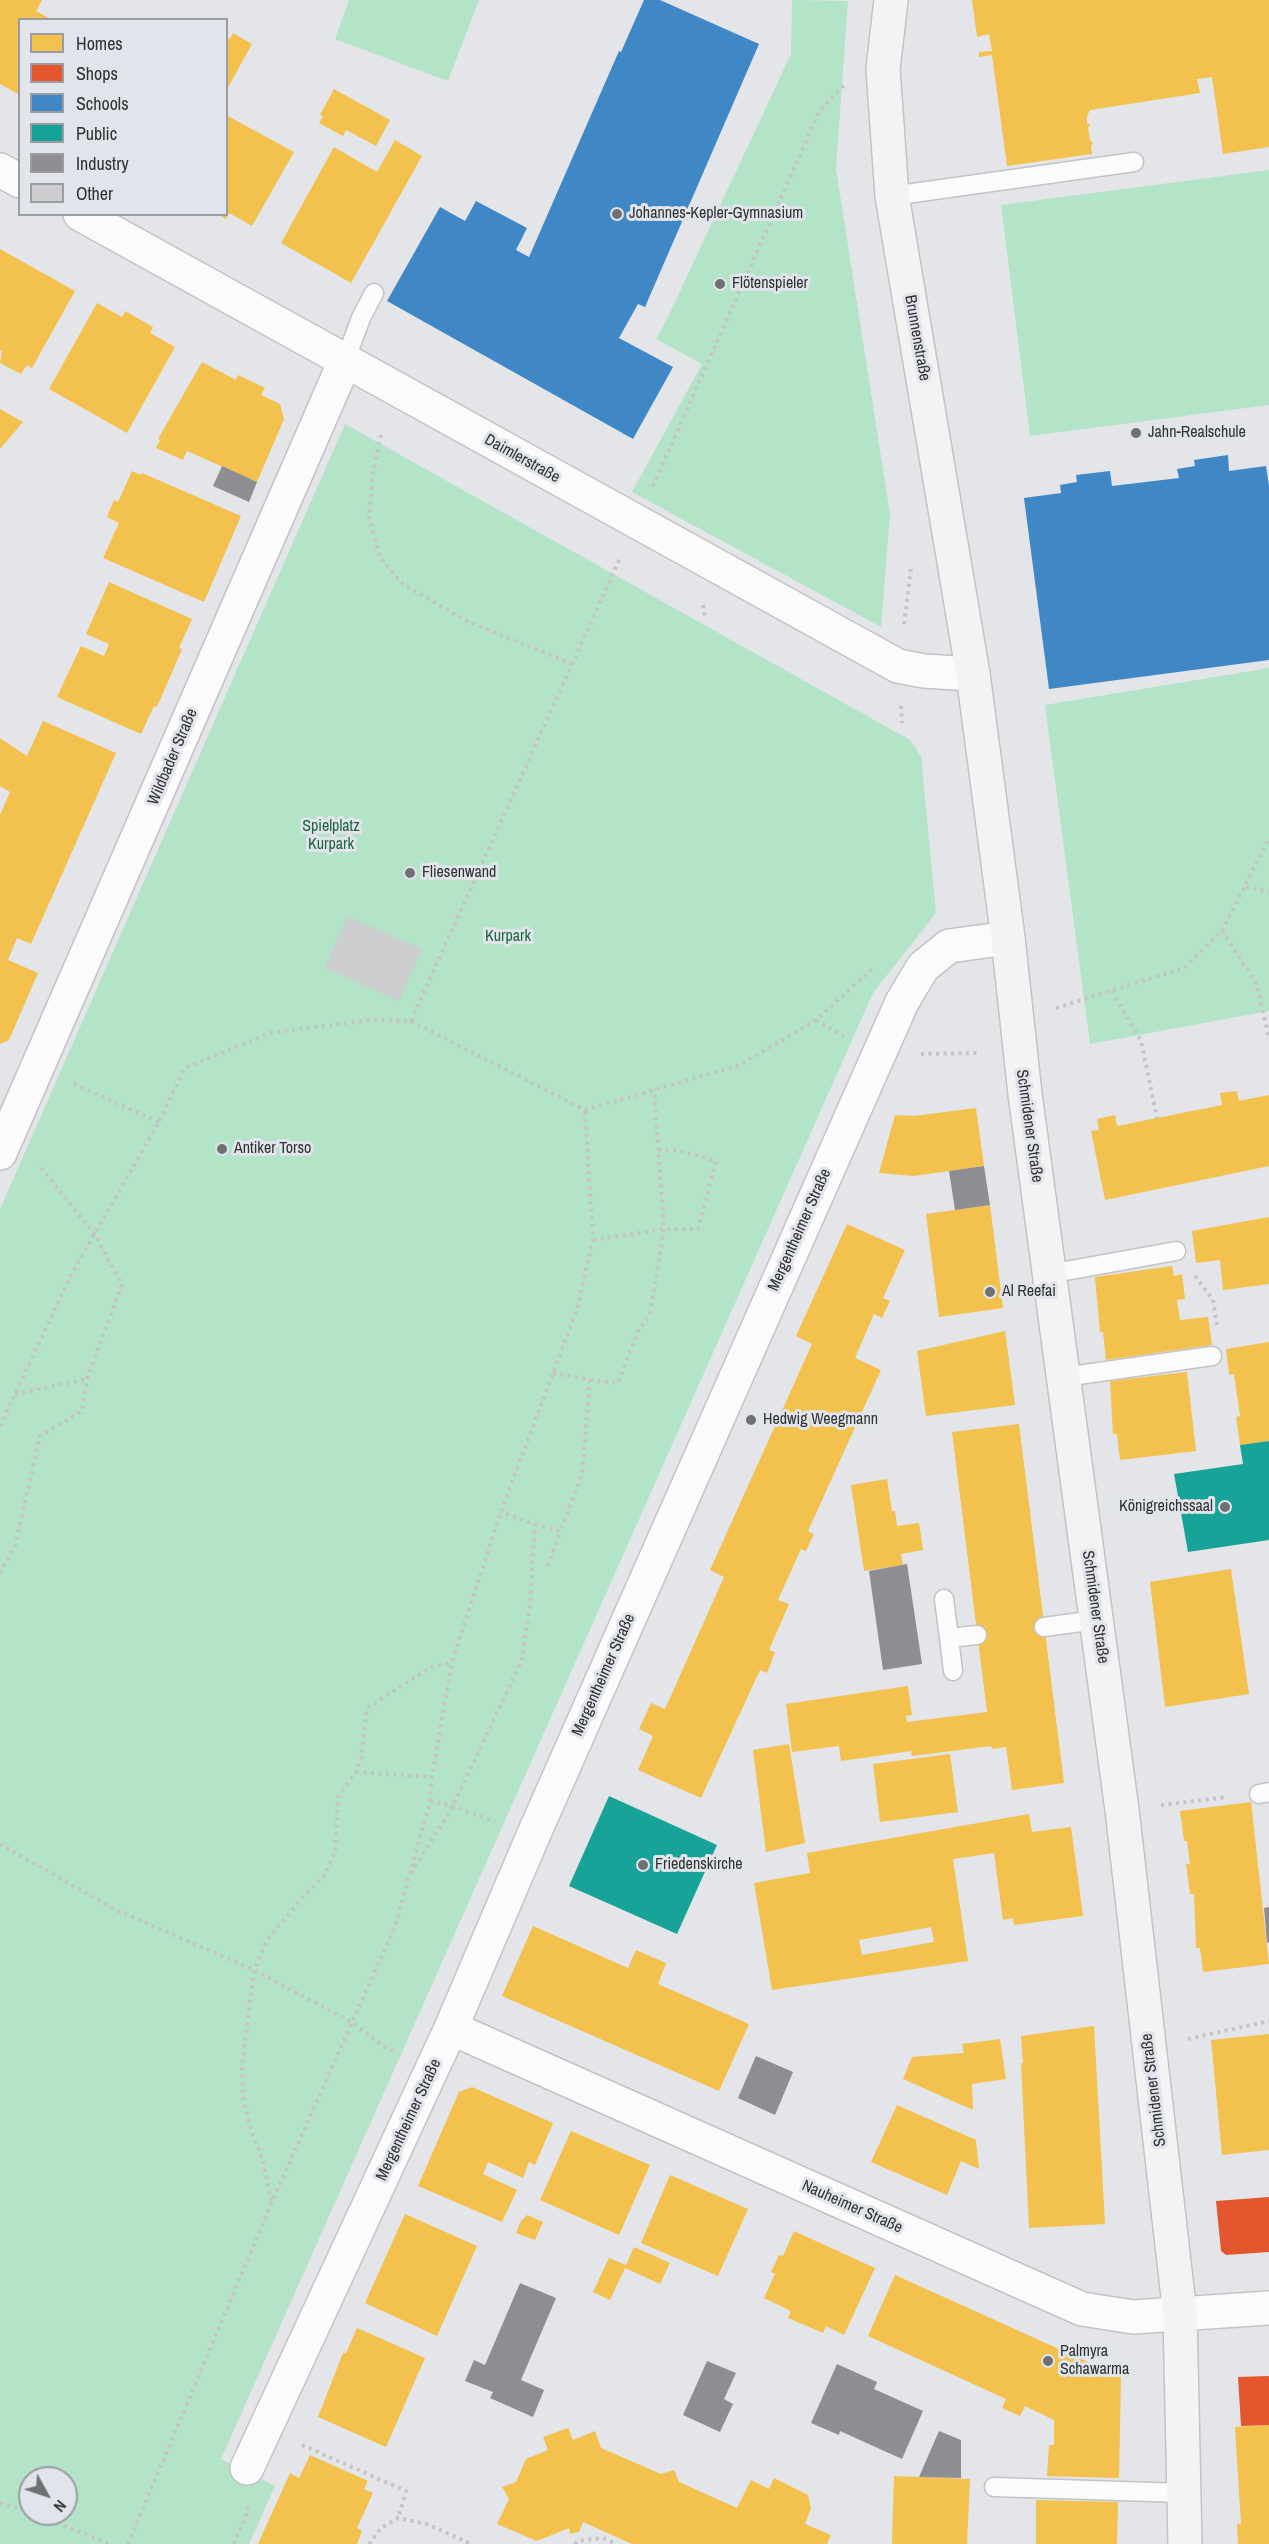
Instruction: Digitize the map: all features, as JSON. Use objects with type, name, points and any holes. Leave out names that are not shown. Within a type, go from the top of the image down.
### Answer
[{"type":"main road","name":"Brunnenstraße","points":[[891,0],[883,69],[892,195],[974,674]]},
{"type":"main road","name":"Schmidener Straße","points":[[974,674],[1008,938],[1015,1019],[1122,1810],[1180,2314],[1185,2544]]},
{"type":"street","points":[[0,170],[18,180]]},
{"type":"street","name":"Daimlerstraße","points":[[84,216],[898,666],[924,671],[974,674]]},
{"type":"street","name":"Wildbader Straße","points":[[0,1153],[10,1105],[38,1068],[345,361]]},
{"type":"street","name":"Mergentheimer Straße","points":[[247,2468],[451,2028],[533,1836],[902,1002],[923,967],[949,946],[1008,938]]},
{"type":"street","name":"Nauheimer Straße","points":[[451,2028],[1082,2309],[1133,2317],[1269,2308]]},
{"type":"lane","points":[[892,195],[1134,162]]},
{"type":"lane","points":[[345,361],[361,318],[374,293]]},
{"type":"lane","points":[[1049,1274],[1176,1251]]},
{"type":"lane","points":[[1064,1377],[1212,1356]]},
{"type":"lane","points":[[944,1599],[953,1671]]},
{"type":"lane","points":[[1044,1627],[1096,1620]]},
{"type":"lane","points":[[950,1638],[977,1635]]},
{"type":"lane","points":[[994,2487],[1184,2493]]},
{"type":"path","points":[[411,1021],[637,523],[819,112],[854,74],[883,69]]},
{"type":"path","points":[[381,435],[373,472],[369,517],[380,558],[404,585],[469,622],[572,663]]},
{"type":"path","points":[[1015,1019],[1184,968],[1222,931],[1269,838]]},
{"type":"path","points":[[1246,887],[1269,892]]},
{"type":"path","points":[[1222,931],[1257,985],[1269,1038]]},
{"type":"path","points":[[0,1426],[72,1273],[159,1122],[184,1068],[270,1034],[370,1020],[411,1021],[585,1110],[740,1065],[816,1020],[877,965]]},
{"type":"path","points":[[1112,991],[1141,1041],[1157,1118]]},
{"type":"path","points":[[38,1068],[159,1122]]},
{"type":"path","points":[[553,1373],[618,1383],[638,1331],[650,1314],[664,1229],[654,1089]]},
{"type":"path","points":[[0,1573],[15,1546],[39,1436],[82,1411],[87,1379],[122,1285],[95,1235],[20,1141],[10,1105]]},
{"type":"path","points":[[128,2544],[272,2202],[396,1924],[430,1801],[452,1662],[501,1512],[577,1309],[593,1239],[585,1110]]},
{"type":"path","points":[[593,1239],[664,1229],[698,1229],[716,1161],[677,1150],[658,1151]]},
{"type":"path","points":[[1176,1251],[1213,1300],[1219,1342],[1212,1356]]},
{"type":"path","points":[[15,1394],[87,1379]]},
{"type":"path","points":[[548,1566],[582,1475],[590,1380]]},
{"type":"path","points":[[501,1512],[560,1532]]},
{"type":"path","points":[[409,1877],[453,1806],[522,1660],[530,1602],[535,1524]]},
{"type":"path","points":[[272,2202],[263,2160],[251,2130],[243,2098],[242,2066],[254,1971],[267,1940],[324,1876],[335,1853],[338,1797],[356,1772],[361,1759],[367,1708],[431,1667],[452,1662]]},
{"type":"path","points":[[356,1772],[432,1777]]},
{"type":"path","points":[[1122,1810],[1264,1793]]},
{"type":"path","points":[[430,1801],[453,1806],[533,1836]]},
{"type":"path","points":[[0,1844],[114,1909],[254,1971],[353,2023],[386,2048],[432,2069]]},
{"type":"path","points":[[1149,2047],[1269,2021]]},
{"type":"path","points":[[266,2429],[406,2491],[398,2518]]},
{"type":"path","points":[[0,2503],[18,2508]]},
{"type":"path","points":[[369,2544],[381,2528],[398,2518],[427,2524],[471,2544]]},
{"type":"path","points":[[65,2526],[109,2544]]},
{"type":"path","points":[[574,2544],[578,2541],[603,2538],[617,2544]]},
{"type":"green space","points":[[349,0],[479,0],[448,81],[335,39]]},
{"type":"green space","points":[[792,0],[848,1],[836,169],[890,514],[881,627],[632,492],[702,364],[656,339],[791,54]]},
{"type":"green space","points":[[1269,170],[1269,405],[1030,436],[1001,205]]},
{"type":"green space","name":"Kurpark","points":[[345,424],[910,740],[921,756],[936,913],[873,993],[221,2459],[275,2486],[249,2544],[0,2544],[0,1209]]},
{"type":"green space","points":[[1269,668],[1269,1011],[1090,1044],[1045,705]]},
{"type":"building: Homes","points":[[0,0],[42,0],[36,11],[48,18],[18,18],[18,94],[0,84]]},
{"type":"building: Homes","points":[[972,0],[1269,0],[1269,147],[1223,154],[1212,77],[1197,79],[1200,93],[1090,110],[1087,123],[1091,125],[1088,127],[1090,140],[1093,143],[1092,154],[1007,166],[992,55],[979,57],[979,52],[992,51],[989,34],[977,37]]},
{"type":"building: Homes","points":[[233,33],[252,44],[228,87],[228,38],[230,39]]},
{"type":"building: Homes","points":[[334,89],[390,120],[376,146],[346,130],[343,136],[319,123],[323,116],[320,115]]},
{"type":"building: Homes","points":[[228,116],[294,152],[252,226],[229,213],[228,215]]},
{"type":"building: Homes","points":[[395,140],[422,156],[351,283],[281,243],[334,147],[377,172]]},
{"type":"building: Homes","points":[[0,249],[75,291],[32,368],[27,365],[21,374],[0,363],[2,351],[0,350]]},
{"type":"building: Homes","points":[[97,303],[122,317],[125,311],[153,327],[150,333],[175,347],[127,433],[49,389]]},
{"type":"building: Homes","points":[[202,362],[236,380],[238,375],[265,388],[261,395],[280,404],[284,419],[257,482],[187,451],[183,460],[156,448],[160,440],[158,439]]},
{"type":"building: Homes","points":[[0,409],[23,422],[0,449]]},
{"type":"building: Homes","points":[[132,471],[141,475],[142,473],[241,516],[204,602],[103,558],[119,523],[107,517],[114,500],[118,502]]},
{"type":"building: Homes","points":[[109,582],[192,619],[157,707],[154,706],[141,734],[57,697],[81,646],[104,656],[109,644],[86,634]]},
{"type":"building: Homes","points":[[43,721],[116,753],[31,944],[17,938],[8,960],[38,973],[9,1040],[0,1044],[0,815],[10,792],[0,786],[0,738],[27,756]]},
{"type":"building: Homes","points":[[1237,1091],[1239,1101],[1269,1095],[1269,1166],[1105,1200],[1091,1131],[1099,1130],[1097,1119],[1115,1115],[1117,1126],[1222,1105],[1220,1093]]},
{"type":"building: Homes","points":[[976,1108],[984,1166],[914,1176],[879,1173],[895,1115],[914,1116]]},
{"type":"building: Homes","points":[[990,1205],[1003,1308],[939,1317],[926,1214]]},
{"type":"building: Homes","points":[[1269,1217],[1269,1284],[1223,1290],[1220,1260],[1196,1263],[1192,1231]]},
{"type":"building: Homes","points":[[847,1224],[905,1250],[883,1298],[890,1301],[882,1318],[874,1314],[855,1358],[881,1370],[808,1531],[814,1534],[806,1551],[801,1549],[778,1600],[789,1604],[769,1650],[775,1652],[767,1673],[760,1670],[701,1798],[638,1770],[653,1736],[639,1729],[651,1703],[665,1709],[724,1577],[710,1570],[812,1344],[796,1336]]},
{"type":"building: Homes","points":[[1172,1266],[1174,1276],[1182,1274],[1185,1299],[1177,1300],[1180,1320],[1208,1317],[1212,1345],[1106,1360],[1103,1332],[1100,1332],[1095,1277]]},
{"type":"building: Homes","points":[[1005,1331],[1015,1405],[926,1416],[917,1351]]},
{"type":"building: Homes","points":[[1269,1342],[1269,1441],[1240,1445],[1236,1417],[1240,1416],[1234,1374],[1229,1375],[1226,1349]]},
{"type":"building: Homes","points":[[1187,1372],[1196,1451],[1120,1460],[1117,1434],[1113,1434],[1110,1381]]},
{"type":"building: Homes","points":[[1019,1424],[1064,1783],[1012,1790],[1006,1747],[992,1749],[991,1746],[912,1756],[911,1751],[841,1761],[839,1746],[792,1752],[786,1704],[908,1686],[912,1715],[906,1716],[907,1722],[987,1712],[952,1432]]},
{"type":"building: Homes","points":[[887,1479],[897,1526],[919,1523],[923,1550],[901,1554],[903,1565],[864,1571],[851,1485]]},
{"type":"building: Homes","points":[[1231,1569],[1249,1694],[1165,1707],[1150,1582]]},
{"type":"building: Homes","points":[[789,1744],[805,1843],[766,1852],[753,1750]]},
{"type":"building: Homes","points":[[950,1754],[958,1812],[880,1822],[873,1764]]},
{"type":"building: Homes","points":[[1251,1802],[1269,1964],[1203,1972],[1200,1948],[1196,1948],[1194,1894],[1190,1894],[1186,1864],[1190,1864],[1180,1811]]},
{"type":"building: Homes","points":[[1029,1814],[1032,1832],[1071,1827],[1083,1916],[1014,1925],[1013,1918],[1003,1920],[994,1853],[953,1859],[968,1961],[772,1990],[754,1883],[810,1873],[807,1853]],"holes":[[[931,1927],[934,1942],[862,1955],[859,1940]]]},
{"type":"building: Homes","points":[[533,1926],[628,1968],[636,1950],[666,1963],[658,1984],[749,2024],[719,2091],[502,1996]]},
{"type":"building: Homes","points":[[1094,2026],[1105,2224],[1029,2228],[1021,2036]]},
{"type":"building: Homes","points":[[1269,2034],[1269,2150],[1222,2155],[1211,2040]]},
{"type":"building: Homes","points":[[1000,2039],[1006,2079],[972,2084],[973,2110],[903,2079],[912,2057],[964,2053],[962,2044]]},
{"type":"building: Homes","points":[[472,2087],[553,2123],[535,2165],[529,2162],[523,2178],[488,2162],[483,2174],[517,2190],[502,2222],[418,2186],[459,2092]]},
{"type":"building: Homes","points":[[897,2105],[976,2140],[979,2169],[961,2161],[947,2195],[871,2162]]},
{"type":"building: Homes","points":[[571,2131],[650,2165],[619,2235],[540,2200]]},
{"type":"building: Homes","points":[[670,2175],[748,2209],[718,2276],[641,2243]]},
{"type":"building: Homes","points":[[405,2214],[477,2246],[437,2336],[365,2303]]},
{"type":"building: Homes","points":[[527,2215],[543,2222],[535,2240],[516,2233],[521,2221]]},
{"type":"building: Homes","points":[[794,2231],[875,2268],[844,2335],[826,2326],[823,2333],[788,2318],[791,2311],[764,2298],[775,2274],[771,2272],[779,2255],[783,2256]]},
{"type":"building: Homes","points":[[634,2247],[670,2263],[660,2284],[625,2268],[610,2300],[593,2292],[609,2258],[626,2265]]},
{"type":"building: Homes","points":[[895,2275],[1121,2377],[1119,2478],[1047,2476],[1049,2445],[1054,2445],[1054,2420],[1025,2406],[1020,2416],[1002,2408],[1006,2399],[868,2336]]},
{"type":"building: Homes","points":[[357,2328],[425,2358],[386,2447],[318,2417],[343,2353],[346,2353]]},
{"type":"building: Homes","points":[[1269,2425],[1269,2544],[1238,2544],[1237,2524],[1241,2524],[1235,2427]]},
{"type":"building: Homes","points":[[568,2428],[573,2440],[595,2431],[601,2448],[661,2474],[674,2470],[679,2482],[737,2508],[751,2480],[769,2489],[774,2478],[808,2495],[811,2508],[805,2524],[831,2535],[827,2544],[632,2544],[583,2522],[579,2532],[570,2534],[569,2528],[537,2541],[497,2524],[509,2499],[502,2487],[516,2482],[526,2459],[548,2450],[543,2437]]},
{"type":"building: Homes","points":[[310,2455],[368,2481],[364,2489],[373,2493],[357,2528],[362,2531],[357,2544],[258,2544],[290,2473],[299,2478]]},
{"type":"building: Homes","points":[[894,2476],[970,2479],[967,2544],[892,2544]]},
{"type":"building: Homes","points":[[1036,2500],[1118,2502],[1117,2544],[1036,2544]]},
{"type":"building: Shops","points":[[1269,2197],[1269,2252],[1226,2255],[1221,2251],[1216,2201]]},
{"type":"building: Shops","points":[[1269,2376],[1269,2425],[1241,2426],[1238,2377]]},
{"type":"building: Schools","name":"Johannes-Kepler-Gymnasium","points":[[644,0],[660,0],[759,44],[645,307],[638,304],[619,338],[673,367],[633,439],[387,301],[440,207],[465,221],[476,201],[527,228],[516,250],[529,257],[619,51],[621,52]]},
{"type":"building: Schools","points":[[1228,455],[1229,471],[1266,466],[1269,486],[1269,660],[1049,689],[1024,498],[1061,493],[1060,485],[1077,482],[1076,475],[1110,471],[1112,486],[1179,478],[1177,469],[1195,466],[1194,460]]},
{"type":"building: Public","name":"Königreichssaal","points":[[1269,1441],[1269,1540],[1188,1552],[1174,1474],[1243,1464],[1240,1445]]},
{"type":"building: Public","name":"Friedenskirche","points":[[609,1796],[717,1845],[677,1934],[569,1886]]},
{"type":"building: Industry","points":[[222,466],[257,482],[249,502],[213,486]]},
{"type":"building: Industry","points":[[984,1166],[990,1205],[955,1210],[949,1171]]},
{"type":"building: Industry","points":[[907,1564],[922,1664],[883,1670],[869,1571]]},
{"type":"building: Industry","points":[[1269,1907],[1269,1942],[1267,1943],[1264,1908]]},
{"type":"building: Industry","points":[[756,2056],[793,2072],[775,2115],[738,2098]]},
{"type":"building: Industry","points":[[520,2283],[556,2298],[521,2380],[544,2390],[533,2417],[490,2398],[493,2392],[465,2381],[474,2360],[485,2365]]},
{"type":"building: Industry","points":[[707,2361],[736,2373],[724,2399],[733,2404],[720,2432],[683,2415]]},
{"type":"building: Industry","points":[[837,2364],[877,2382],[874,2389],[923,2411],[902,2459],[840,2431],[839,2435],[811,2423]]},
{"type":"building: Industry","points":[[939,2431],[961,2440],[961,2478],[919,2477]]},
{"type":"building: Other","points":[[347,916],[422,949],[399,1001],[325,968]]},
{"type":"place","name":"Johannes-Kepler-Gymnasium","points":[[617,214]]},
{"type":"place","name":"Flötenspieler","points":[[720,284]]},
{"type":"place","name":"Jahn-Realschule","points":[[1136,433]]},
{"type":"place","name":"Fliesenwand","points":[[410,873]]},
{"type":"place","name":"Antiker Torso","points":[[222,1149]]},
{"type":"place","name":"Al Reefai","points":[[990,1292]]},
{"type":"place","name":"Hedwig Weegmann","points":[[751,1420]]},
{"type":"place","name":"Königreichssaal","points":[[1225,1507]]},
{"type":"place","name":"Friedenskirche","points":[[643,1865]]},
{"type":"place","name":"Palmyra Schawarma","points":[[1048,2361]]},
{"type":"park label","name":"Spielplatz Kurpark","points":[[331,836]]}]
